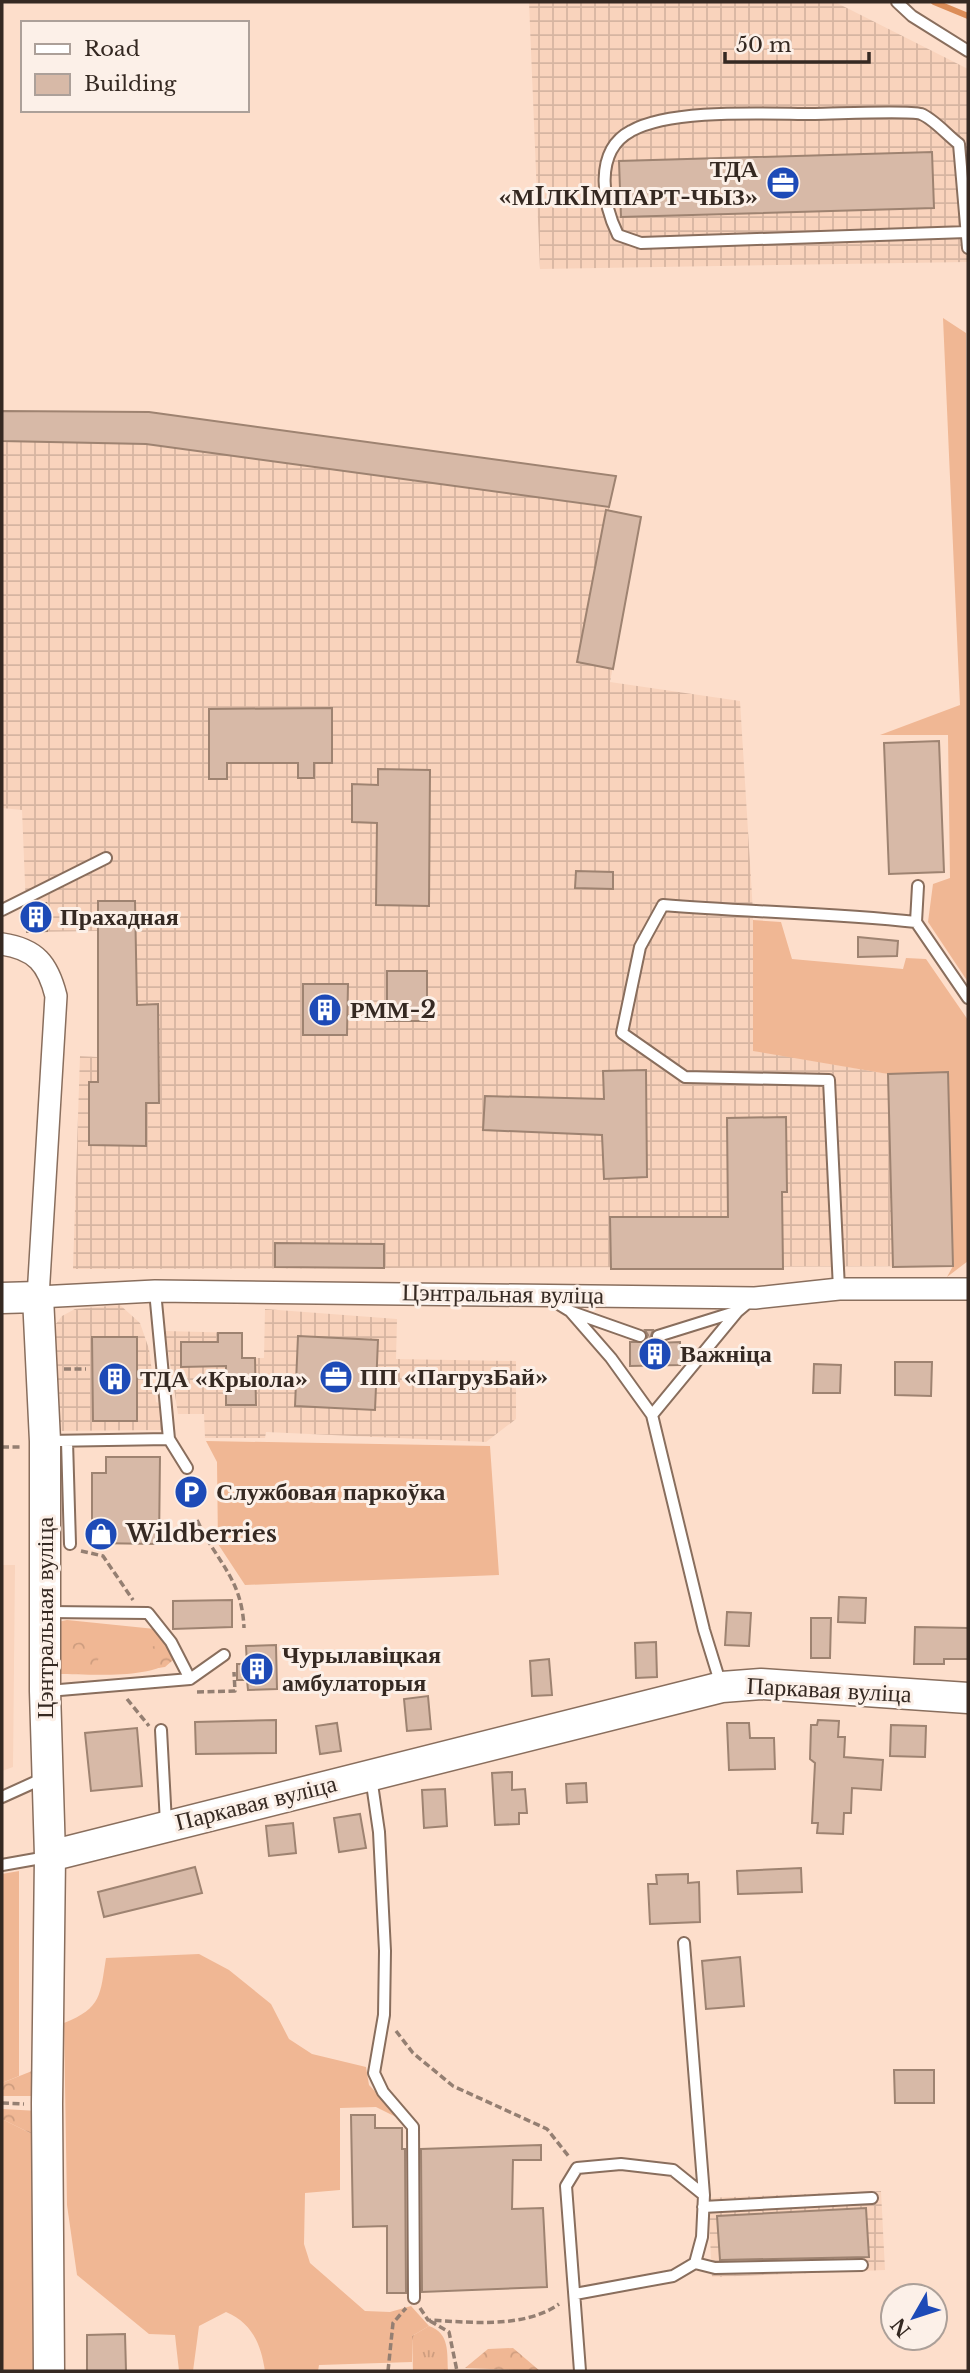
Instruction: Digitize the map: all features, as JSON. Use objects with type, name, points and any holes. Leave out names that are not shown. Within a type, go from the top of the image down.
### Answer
[{"type":"street","points":[[2,944],[33,954],[50,970],[56,996],[38,1297]]},
{"type":"street","name":"Цэнтральная вуліца","points":[[2,1298],[155,1291],[755,1298],[839,1289],[968,1289]]},
{"type":"street","name":"Цэнтральная вуліца","points":[[38,1297],[56,1441],[45,1612],[46,1777],[50,1856]]},
{"type":"street","name":"Паркавая вуліца","points":[[50,1856],[722,1687],[761,1684],[968,1698]]},
{"type":"street","points":[[49,2371],[47,2104],[50,1856]]},
{"type":"lane","points":[[897,2],[912,16],[968,51]]},
{"type":"lane","points":[[967,232],[641,243],[618,235],[607,214],[604,181],[610,151],[630,131],[666,120],[738,114],[921,114],[959,144],[967,232],[968,248]]},
{"type":"lane","points":[[2,910],[106,858]]},
{"type":"lane","points":[[918,886],[916,922],[968,998]]},
{"type":"lane","points":[[839,1289],[829,1080],[685,1077],[622,1033],[629,996],[640,947],[663,905],[752,912],[817,912],[916,922]]},
{"type":"lane","points":[[155,1291],[169,1439],[187,1468]]},
{"type":"lane","points":[[544,1295],[570,1311],[640,1336]]},
{"type":"lane","points":[[652,1415],[737,1312],[755,1298]]},
{"type":"lane","points":[[570,1311],[611,1358],[652,1415],[701,1618],[722,1687]]},
{"type":"lane","points":[[658,1336],[737,1312]]},
{"type":"lane","points":[[70,1544],[56,1441],[169,1439]]},
{"type":"lane","points":[[45,1612],[148,1613],[171,1642],[190,1679]]},
{"type":"lane","points":[[45,1691],[190,1679],[225,1655]]},
{"type":"lane","points":[[155,1728],[166,1826]]},
{"type":"lane","points":[[371,1774],[379,1832],[385,1951],[384,2015],[374,2073],[383,2092],[413,2127],[414,2298]]},
{"type":"lane","points":[[2,1797],[46,1777]]},
{"type":"lane","points":[[2,1865],[50,1856]]},
{"type":"lane","points":[[575,2294],[673,2276],[695,2263],[702,2237],[704,2195],[684,1943]]},
{"type":"lane","points":[[580,2371],[566,2186],[578,2168],[621,2164],[673,2170],[704,2195]]},
{"type":"lane","points":[[704,2207],[872,2198]]},
{"type":"lane","points":[[695,2263],[715,2268],[862,2265]]},
{"type":"path","points":[[197,1520],[209,1546],[237,1584],[243,1604],[244,1628]]},
{"type":"path","points":[[70,1544],[85,1554],[103,1556],[141,1612]]},
{"type":"path","points":[[193,1692],[235,1690],[233,1672]]},
{"type":"path","points":[[137,1695],[124,1695],[155,1728]]},
{"type":"path","points":[[384,2015],[413,2053],[453,2087],[547,2129],[578,2168]]},
{"type":"path","points":[[428,2320],[475,2323],[543,2316],[575,2294]]},
{"type":"path","points":[[388,2371],[393,2323],[414,2298],[428,2320],[449,2332],[457,2371]]},
{"type":"shaded area","points":[[529,2],[835,2],[968,69],[968,262],[540,269]]},
{"type":"shaded area","points":[[2,411],[149,412],[616,476],[609,510],[641,517],[610,682],[740,701],[753,912],[753,1050],[888,1074],[948,1072],[953,1266],[73,1269],[80,1056],[98,1057],[97,931],[27,932],[22,810],[2,808]]},
{"type":"shaded area","points":[[120,1305],[140,1323],[149,1349],[156,1402],[161,1404],[165,1422],[161,1430],[56,1431],[55,1325],[62,1316],[75,1309]]},
{"type":"shaded area","points":[[265,1309],[397,1319],[396,1359],[516,1361],[516,1419],[486,1442],[266,1432],[265,1438],[205,1438],[204,1414],[178,1414],[165,1331],[242,1333],[242,1358],[264,1358]]},
{"type":"shaded area","points":[[2,1565],[15,1565],[13,1767],[2,1771]]},
{"type":"shaded area","points":[[881,2191],[885,2270],[712,2277],[708,2198]]},
{"type":"green space","points":[[943,318],[966,333],[968,982],[928,922],[933,884],[950,878],[948,735],[880,735],[960,705]]},
{"type":"green space","points":[[753,920],[781,922],[792,959],[903,969],[906,958],[926,959],[968,1020],[968,1261],[947,1277],[953,1266],[948,1072],[888,1074],[753,1051]]},
{"type":"green space","points":[[206,1441],[490,1446],[499,1575],[245,1585],[218,1544],[217,1462]]},
{"type":"green space","points":[[67,1620],[155,1629],[166,1643],[173,1660],[149,1671],[134,1673],[58,1674],[58,1622]]},
{"type":"green space","points":[[88,1640],[99,1656],[96,1669],[77,1674],[68,1665],[73,1644]]},
{"type":"green space","points":[[166,1643],[173,1660],[165,1667],[144,1670],[146,1650]]},
{"type":"green space","points":[[19,1871],[19,2076],[2,2083],[2,1874]]},
{"type":"green space","points":[[199,1954],[229,1970],[271,2004],[289,2039],[312,2054],[366,2067],[369,2085],[402,2120],[376,2107],[340,2108],[340,2190],[305,2193],[304,2244],[310,2263],[365,2311],[390,2312],[411,2306],[429,2326],[412,2336],[412,2362],[319,2365],[318,2371],[265,2371],[258,2343],[249,2328],[226,2312],[199,2326],[193,2371],[179,2371],[175,2335],[149,2334],[77,2275],[67,2205],[64,2023],[86,2012],[97,1999],[106,1958]]},
{"type":"green space","points":[[37,2069],[36,2096],[2,2096],[2,2083]]},
{"type":"green space","points":[[2,2109],[39,2111],[38,2137],[2,2119]]},
{"type":"green space","points":[[2,2119],[38,2137],[39,2371],[2,2371]]},
{"type":"green space","points":[[429,2326],[441,2333],[444,2339],[448,2371],[413,2371],[412,2336]]},
{"type":"green space","points":[[513,2348],[540,2371],[465,2368],[488,2349]]},
{"type":"building","points":[[932,152],[934,208],[621,217],[619,161]]},
{"type":"building","points":[[2,411],[149,412],[616,476],[609,507],[146,444],[2,441]]},
{"type":"building","points":[[606,510],[641,517],[613,669],[577,662]]},
{"type":"building","points":[[332,708],[332,763],[314,763],[314,778],[298,778],[298,763],[227,763],[227,779],[209,779],[209,709]]},
{"type":"building","points":[[939,741],[944,872],[889,874],[884,743]]},
{"type":"building","points":[[378,769],[430,770],[429,906],[376,905],[377,823],[352,822],[352,784],[378,785]]},
{"type":"building","points":[[576,871],[613,872],[613,889],[575,888]]},
{"type":"building","points":[[98,901],[135,901],[137,1005],[158,1004],[159,1103],[146,1103],[146,1146],[89,1145],[89,1082],[98,1082]]},
{"type":"building","name":"Прахадная","points":[[33,903],[46,903],[47,931],[27,932],[25,907]]},
{"type":"building","points":[[858,937],[898,941],[897,956],[858,957]]},
{"type":"building","points":[[387,971],[427,971],[427,1021],[387,1021]]},
{"type":"building","name":"РММ-2","points":[[303,984],[348,984],[347,1035],[303,1035]]},
{"type":"building","points":[[646,1070],[647,1177],[604,1179],[602,1135],[483,1130],[485,1096],[604,1099],[603,1071]]},
{"type":"building","points":[[948,1072],[953,1266],[893,1267],[888,1074]]},
{"type":"building","points":[[786,1117],[787,1192],[782,1192],[783,1269],[611,1269],[610,1217],[728,1217],[727,1118]]},
{"type":"building","points":[[275,1243],[384,1244],[384,1268],[275,1267]]},
{"type":"building","name":"Важніца","points":[[645,1330],[653,1330],[650,1338],[656,1343],[680,1342],[680,1365],[630,1366],[630,1342],[645,1342],[648,1335]]},
{"type":"building","points":[[218,1333],[242,1333],[242,1358],[255,1358],[256,1405],[226,1405],[226,1366],[181,1367],[181,1342],[218,1342]]},
{"type":"building","points":[[298,1336],[378,1340],[375,1410],[295,1406]]},
{"type":"building","name":"ТДА «Крыола»","points":[[92,1337],[137,1337],[137,1421],[93,1421]]},
{"type":"building","points":[[895,1362],[932,1362],[931,1396],[895,1395]]},
{"type":"building","points":[[814,1364],[841,1365],[840,1393],[813,1393]]},
{"type":"building","points":[[106,1457],[160,1457],[159,1544],[92,1543],[92,1473],[106,1473]]},
{"type":"building","points":[[839,1597],[866,1598],[865,1623],[838,1622]]},
{"type":"building","points":[[232,1600],[232,1627],[173,1629],[173,1601]]},
{"type":"building","points":[[727,1612],[751,1613],[749,1646],[725,1645]]},
{"type":"building","points":[[811,1618],[831,1618],[830,1658],[811,1658]]},
{"type":"building","points":[[915,1627],[968,1628],[968,1659],[944,1659],[944,1664],[914,1664]]},
{"type":"building","points":[[656,1642],[657,1677],[636,1678],[635,1643]]},
{"type":"building","name":"Чурылавіцкая амбулаторыя","points":[[276,1645],[277,1689],[248,1690],[247,1680],[237,1680],[237,1664],[247,1664],[246,1646]]},
{"type":"building","points":[[549,1659],[552,1695],[532,1696],[530,1661]]},
{"type":"building","points":[[428,1696],[431,1729],[407,1731],[404,1699]]},
{"type":"building","points":[[276,1720],[276,1753],[196,1754],[195,1722]]},
{"type":"building","points":[[818,1720],[839,1721],[838,1737],[845,1737],[844,1757],[883,1760],[881,1790],[852,1788],[851,1813],[844,1813],[843,1834],[817,1833],[818,1823],[812,1823],[815,1763],[810,1759],[811,1725],[817,1725]]},
{"type":"building","points":[[337,1723],[341,1751],[320,1754],[316,1726]]},
{"type":"building","points":[[727,1723],[749,1723],[750,1738],[774,1738],[775,1769],[729,1770]]},
{"type":"building","points":[[891,1725],[926,1726],[925,1757],[890,1756]]},
{"type":"building","points":[[137,1728],[142,1786],[91,1791],[85,1733]]},
{"type":"building","points":[[512,1772],[512,1790],[525,1789],[527,1813],[519,1813],[519,1824],[495,1825],[492,1773]]},
{"type":"building","points":[[586,1783],[587,1802],[567,1803],[566,1784]]},
{"type":"building","points":[[445,1789],[447,1826],[424,1828],[422,1790]]},
{"type":"building","points":[[360,1814],[366,1848],[339,1852],[334,1818]]},
{"type":"building","points":[[293,1823],[296,1853],[269,1856],[266,1826]]},
{"type":"building","points":[[195,1867],[202,1893],[104,1917],[98,1892]]},
{"type":"building","points":[[801,1868],[802,1892],[738,1894],[737,1871]]},
{"type":"building","points":[[688,1874],[688,1883],[699,1882],[700,1922],[650,1924],[648,1884],[657,1884],[656,1875]]},
{"type":"building","points":[[740,1957],[744,2006],[706,2009],[702,1961]]},
{"type":"building","points":[[894,2070],[934,2070],[934,2103],[895,2103]]},
{"type":"building","points":[[351,2115],[375,2115],[375,2128],[402,2128],[402,2149],[405,2149],[406,2293],[387,2293],[387,2226],[353,2227]]},
{"type":"building","points":[[541,2145],[541,2160],[513,2160],[512,2209],[543,2208],[547,2287],[422,2292],[421,2149]]},
{"type":"building","points":[[866,2208],[869,2257],[720,2260],[717,2216]]},
{"type":"building","points":[[125,2334],[126,2371],[87,2371],[87,2335]]},
{"type":"waterway","points":[[934,2],[968,16]]},
{"type":"place","name":"ТДА «МIЛКIМПАРТ-ЧЫЗ»","points":[[783,183]]},
{"type":"place","name":"Прахадная","points":[[36,917]]},
{"type":"place","name":"РММ-2","points":[[325,1010]]},
{"type":"place","name":"Важніца","points":[[655,1354]]},
{"type":"place","name":"ПП «ПагрузБай»","points":[[336,1377]]},
{"type":"place","name":"ТДА «Крыола»","points":[[115,1379]]},
{"type":"place","name":"Службовая паркоўка","points":[[191,1492]]},
{"type":"place","name":"Wildberries","points":[[101,1534]]},
{"type":"place","name":"Чурылавіцкая амбулаторыя","points":[[257,1669]]}]
